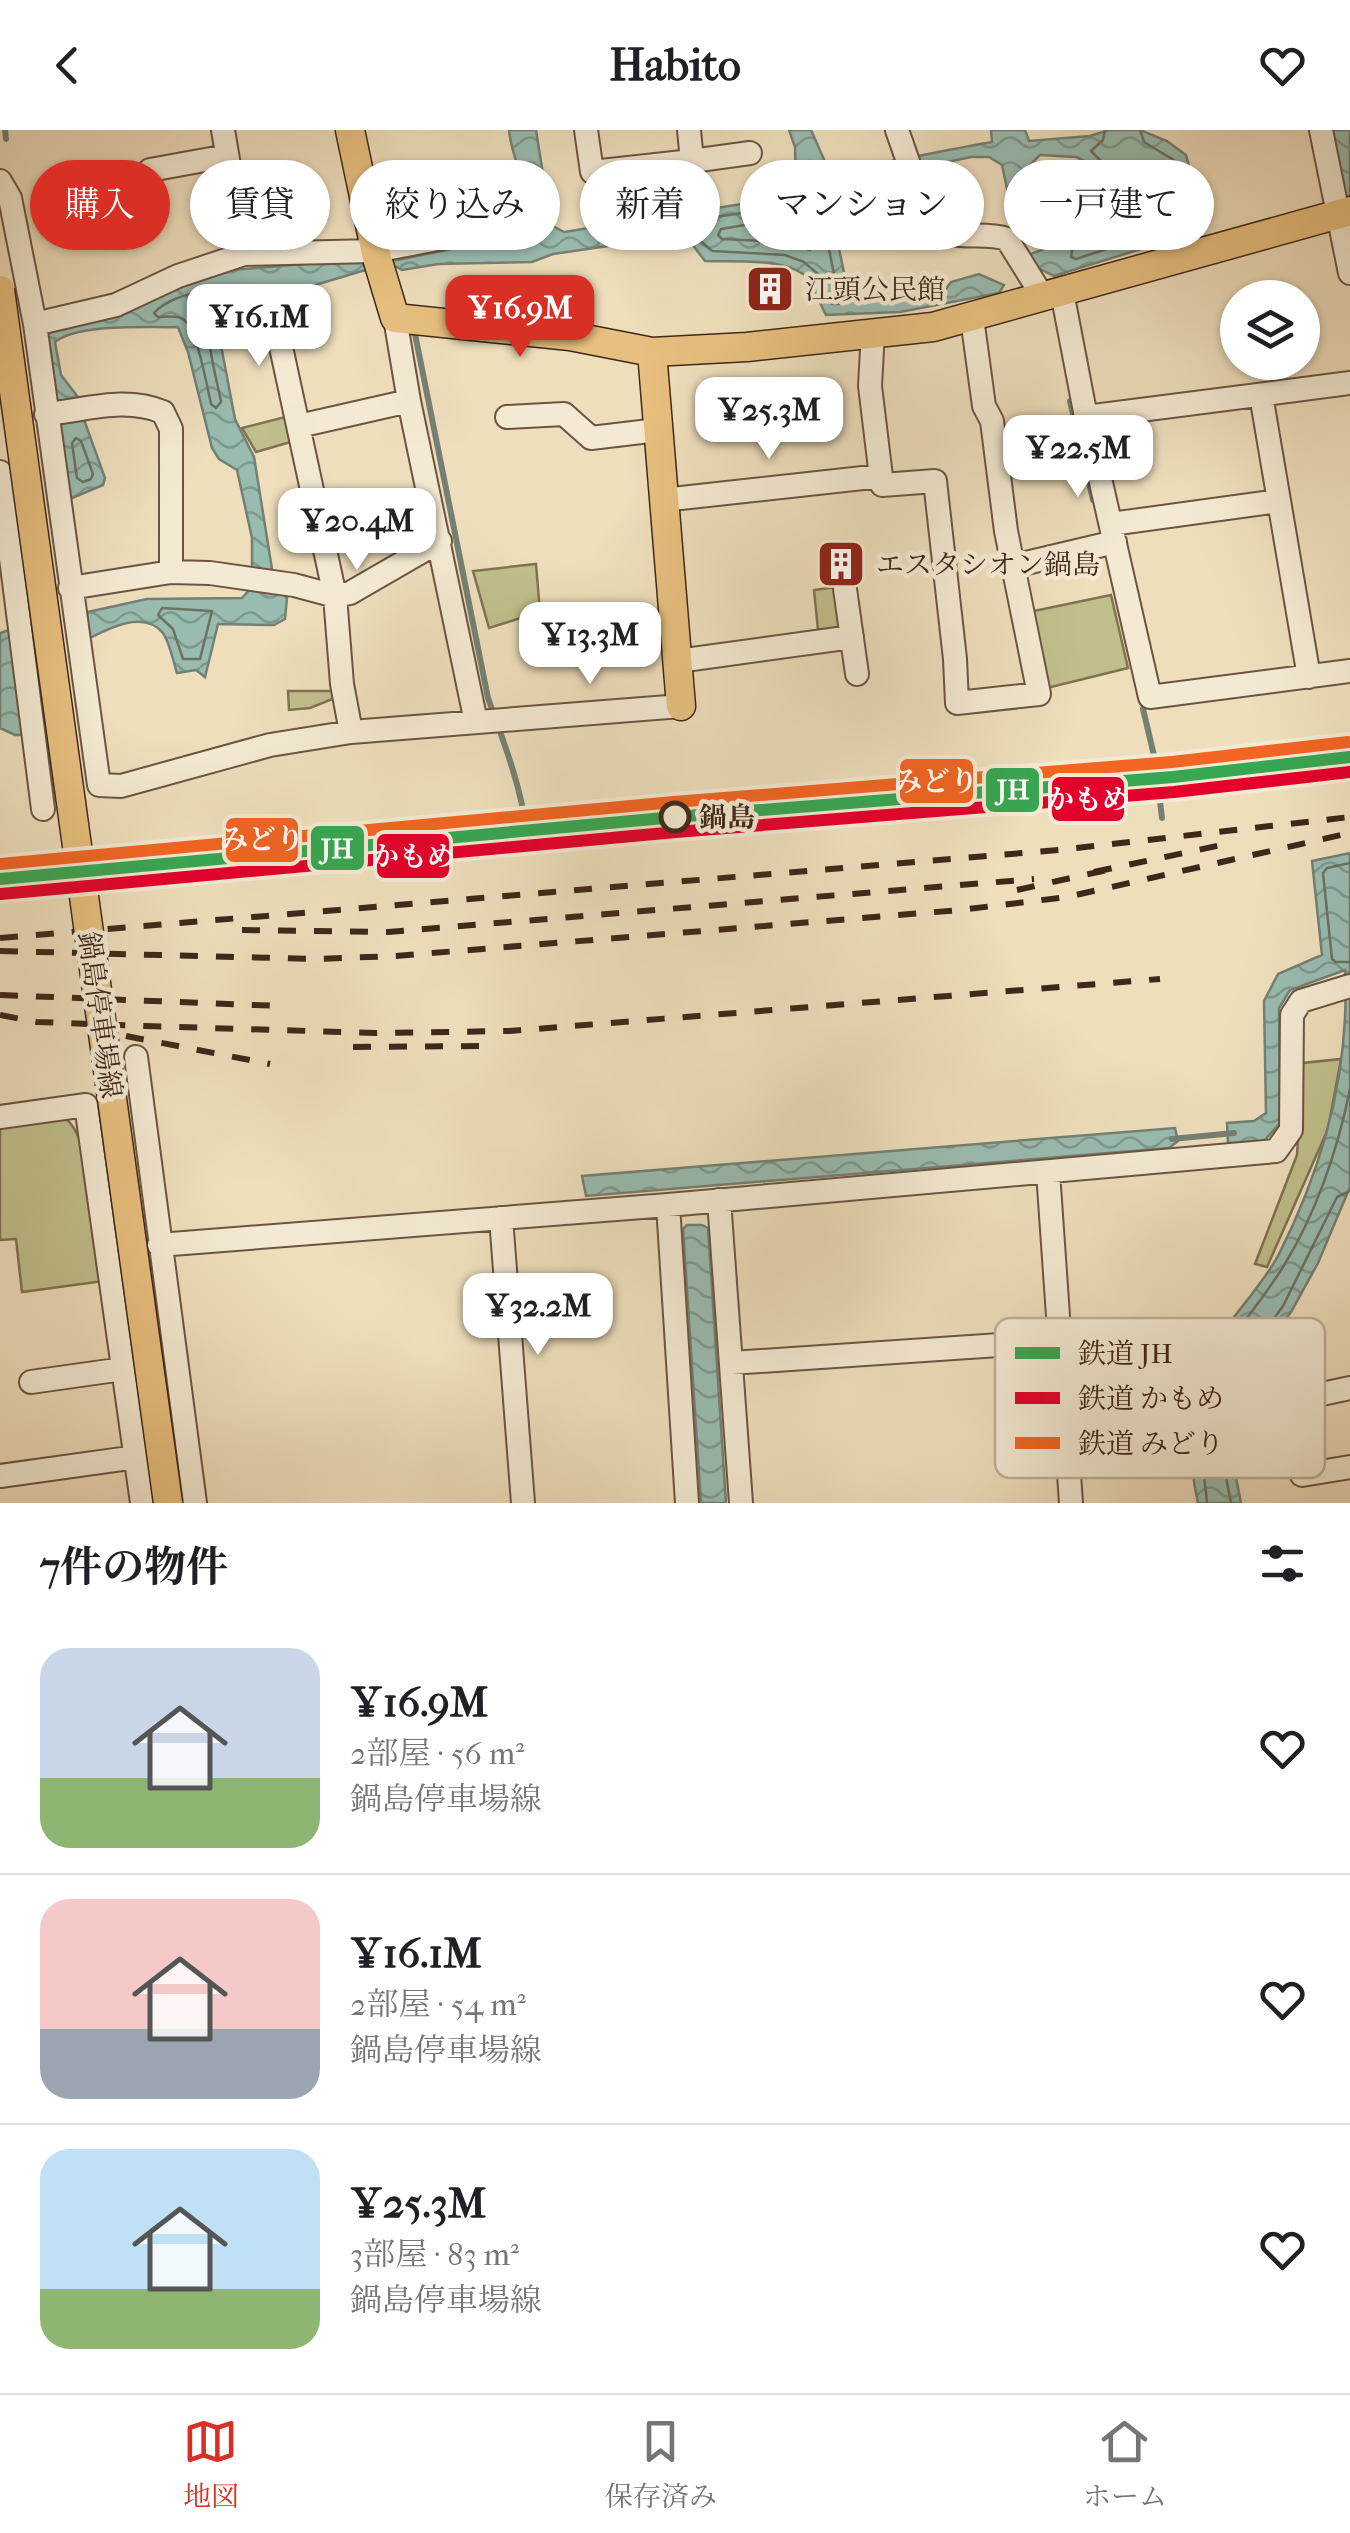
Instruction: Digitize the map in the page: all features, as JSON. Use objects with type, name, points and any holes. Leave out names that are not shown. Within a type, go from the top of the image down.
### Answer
[{"type":"main road","points":[[350,130],[378,261],[396,318],[570,336],[652,352],[748,348],[933,327],[1345,212]]},
{"type":"main road","name":"鍋島停車場線","points":[[0,290],[168,1503]]},
{"type":"main road","points":[[652,352],[682,706]]},
{"type":"street","points":[[223,130],[244,254]]},
{"type":"street","points":[[586,130],[590,160]]},
{"type":"street","points":[[689,130],[692,160],[750,153]]},
{"type":"street","points":[[897,130],[934,227],[946,234],[1008,239],[1052,294],[1086,418],[1150,697],[1350,671]]},
{"type":"street","points":[[1321,130],[1345,212],[1350,272]]},
{"type":"street","points":[[170,166],[227,156]]},
{"type":"street","points":[[0,181],[10,198],[35,324],[99,786],[121,786],[270,745],[351,732],[682,706]]},
{"type":"street","points":[[35,324],[116,305],[178,276],[244,254],[378,261],[414,250]]},
{"type":"street","points":[[272,301],[335,596],[342,684],[351,732]]},
{"type":"street","points":[[396,318],[409,401],[440,542],[489,721]]},
{"type":"street","points":[[873,332],[870,386],[882,485],[934,481],[956,658],[957,703],[1039,694],[1006,531],[992,421],[984,406],[972,318]]},
{"type":"street","points":[[1086,418],[1350,383]]},
{"type":"street","points":[[1261,395],[1309,677]]},
{"type":"street","points":[[298,426],[409,401]]},
{"type":"street","points":[[49,414],[109,403],[144,404],[164,412],[170,429],[170,572]]},
{"type":"street","points":[[508,418],[564,414],[591,438],[658,430]]},
{"type":"street","points":[[1014,458],[1092,443]]},
{"type":"street","points":[[0,472],[43,810]]},
{"type":"street","points":[[662,500],[880,476]]},
{"type":"street","points":[[1026,563],[1113,533],[1279,501]]},
{"type":"street","points":[[70,588],[170,572],[210,573],[294,585],[335,596],[350,594],[440,542]]},
{"type":"street","points":[[845,589],[857,674]]},
{"type":"street","points":[[678,660],[852,637]]},
{"type":"street","points":[[160,1245],[1276,1150],[1292,1130],[1292,1015],[1301,1001],[1344,987]]},
{"type":"street","points":[[136,1057],[196,1503]]},
{"type":"street","points":[[0,1117],[86,1106],[142,1503]]},
{"type":"street","points":[[1048,1172],[1058,1318]]},
{"type":"street","points":[[714,1200],[740,1503]]},
{"type":"street","points":[[672,1204],[686,1503]]},
{"type":"street","points":[[501,1218],[523,1503]]},
{"type":"street","points":[[730,1363],[995,1345]]},
{"type":"street","points":[[31,1382],[123,1369]]},
{"type":"street","points":[[1325,1393],[1350,1388]]},
{"type":"street","points":[[0,1476],[136,1457]]},
{"type":"street","points":[[1325,1471],[1350,1467]]},
{"type":"shaded area","points":[[289,416],[294,441],[256,452],[242,428]]},
{"type":"shaded area","points":[[536,564],[540,612],[489,628],[473,571]]},
{"type":"shaded area","points":[[837,587],[841,628],[818,630],[814,590]]},
{"type":"shaded area","points":[[1111,595],[1128,668],[1047,688],[1029,612]]},
{"type":"shaded area","points":[[288,691],[338,691],[340,696],[310,708],[289,710]]},
{"type":"shaded area","points":[[1341,1059],[1328,1129],[1267,1267],[1255,1264],[1297,1155],[1303,1063]]},
{"type":"shaded area","points":[[66,1119],[75,1130],[88,1170],[104,1281],[22,1292],[16,1239],[0,1240],[0,1128]]},
{"type":"water","points":[[509,130],[536,130],[541,160],[515,157]]},
{"type":"water","points":[[789,130],[811,130],[824,160],[795,160]]},
{"type":"water","points":[[991,130],[1025,130],[1029,141],[1090,136],[1109,130],[1140,130],[1167,141],[1187,160],[1082,160],[1040,155],[1035,160],[1004,160],[1004,174],[1002,165],[989,157],[896,160],[992,142]]},
{"type":"water","points":[[1331,130],[1350,130],[1350,220]]},
{"type":"water","points":[[740,204],[740,250],[839,250],[845,277],[860,295],[888,299],[942,294],[951,282],[979,274],[1004,285],[999,293],[900,312],[826,315],[813,287],[800,272],[760,262],[705,261],[697,250],[720,250],[720,207]]},
{"type":"water","points":[[580,229],[581,250],[532,262],[362,271],[312,286],[283,288],[263,297],[231,300],[223,306],[219,335],[235,419],[254,457],[272,569],[263,575],[252,571],[252,538],[237,470],[219,459],[212,448],[178,327],[80,332],[55,342],[61,375],[81,401],[105,478],[103,485],[70,499],[48,333],[123,313],[175,289],[233,270],[361,259],[397,260],[447,250],[560,250],[560,230]]},
{"type":"water","points":[[1041,250],[1138,250],[1054,276],[1028,263],[1028,255]]},
{"type":"water","points":[[252,587],[279,590],[287,598],[285,619],[274,625],[218,624],[205,677],[196,670],[177,673],[163,633],[146,622],[125,623],[86,640],[83,613],[147,599],[242,598]]},
{"type":"water","points":[[11,629],[24,735],[0,728],[0,633]]},
{"type":"water","points":[[1350,853],[1350,1187],[1318,1263],[1286,1318],[1234,1318],[1265,1277],[1295,1220],[1321,1152],[1338,1081],[1345,970],[1290,990],[1279,1008],[1280,1123],[1264,1141],[1228,1143],[1227,1123],[1254,1121],[1266,1113],[1264,1001],[1278,974],[1322,955],[1312,861]]},
{"type":"water","points":[[1175,1128],[1178,1141],[1169,1148],[586,1196],[582,1176]]},
{"type":"water","points":[[687,1225],[708,1228],[726,1503],[701,1503],[683,1229]]},
{"type":"water","points":[[1194,1478],[1236,1478],[1241,1503],[1198,1503]]},
{"type":"waterway","points":[[5,130],[6,139]]},
{"type":"waterway","points":[[414,329],[494,715]]},
{"type":"waterway","points":[[1070,401],[1077,432]]},
{"type":"waterway","points":[[1083,457],[1093,500]]},
{"type":"waterway","points":[[1143,709],[1156,764]]},
{"type":"waterway","points":[[498,726],[518,787],[529,849]]},
{"type":"waterway","points":[[1160,802],[1162,818]]},
{"type":"waterway","points":[[1172,1139],[1234,1133]]},
{"type":"railway","points":[[0,938],[1059,850],[1350,817]]},
{"type":"railway","points":[[0,951],[317,959],[396,956],[960,910],[1067,897],[1350,833]]},
{"type":"railway","points":[[1094,872],[1231,843]]},
{"type":"railway","points":[[1017,890],[1107,870]]},
{"type":"railway","points":[[242,930],[388,932],[1034,879]]},
{"type":"railway","points":[[0,1015],[37,1022],[145,1026],[375,1033],[510,1031],[1160,979]]},
{"type":"railway","points":[[0,995],[280,1006]]},
{"type":"railway","points":[[126,1036],[270,1064]]},
{"type":"railway","points":[[353,1047],[483,1046]]},
{"type":"rail line","name":"みどり","points":[[0,864],[674,802],[1172,762],[1348,742]]},
{"type":"rail line","name":"JH","points":[[0,879],[675,817],[1173,777],[1350,757]]},
{"type":"rail line","name":"かもめ","points":[[1,894],[676,832],[1174,792],[1350,772]]},
{"type":"place","name":"江頭公民館","points":[[770,289]]},
{"type":"place","name":"エスタシオン鍋島","points":[[841,564]]},
{"type":"place","name":"鍋島","points":[[675,817]]}]
